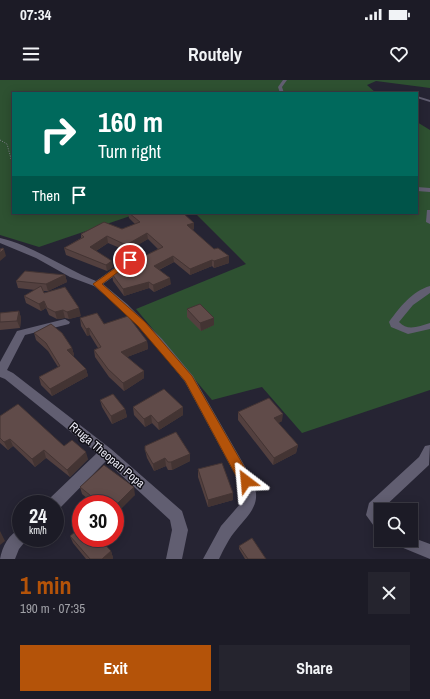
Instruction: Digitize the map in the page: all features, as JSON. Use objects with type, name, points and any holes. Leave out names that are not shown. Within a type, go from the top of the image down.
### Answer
[{"type":"street","points":[[282,92],[280,87],[285,80]]},
{"type":"street","points":[[418,189],[430,190]]},
{"type":"street","points":[[430,212],[430,222]]},
{"type":"street","points":[[0,240],[39,256],[73,275],[97,284],[124,306],[142,324],[189,379],[246,481],[250,494],[248,506],[226,530],[211,559]]},
{"type":"street","points":[[97,284],[142,253]]},
{"type":"street","points":[[430,289],[409,302],[394,322],[395,325],[403,331],[410,332],[430,326]]},
{"type":"street","points":[[0,372],[21,333],[65,322]]},
{"type":"street","name":"Rruga Theopan Popa","points":[[0,372],[9,376],[106,453],[177,516],[180,530],[174,559]]},
{"type":"street","points":[[379,503],[424,461],[430,450]]},
{"type":"street","points":[[63,495],[106,453]]},
{"type":"street","points":[[7,559],[12,546]]},
{"type":"street","points":[[418,547],[430,552]]},
{"type":"lane","points":[[418,97],[430,102]]},
{"type":"path","points":[[0,140],[7,144],[12,162]]},
{"type":"green space","points":[[0,80],[430,80],[430,88],[376,81],[367,85],[375,92],[12,92],[12,214],[136,214],[39,247],[0,235]]},
{"type":"green space","points":[[418,123],[430,130],[430,390],[302,433],[262,387],[212,400],[136,309],[246,264],[196,214],[418,214]]},
{"type":"building","points":[[130,214],[184,214],[194,223],[187,225],[214,249],[218,248],[229,256],[214,261],[212,260],[190,269],[173,256],[154,266],[170,278],[153,285],[149,282],[123,289],[112,274],[138,266],[132,262],[163,247],[147,233],[126,245],[107,236],[90,247],[112,261],[106,265],[64,248],[84,237],[81,234],[104,222],[122,229],[140,222]]},
{"type":"building","points":[[25,271],[65,275],[46,284],[16,281]]},
{"type":"building","points":[[41,286],[44,293],[65,287],[79,308],[67,312],[63,310],[55,312],[47,308],[44,301],[39,304],[24,296]]},
{"type":"building","points":[[200,304],[214,318],[200,323],[187,309]]},
{"type":"building","points":[[19,311],[17,321],[0,322],[0,313]]},
{"type":"building","points":[[97,313],[104,324],[128,316],[147,341],[121,352],[144,371],[123,383],[108,369],[94,350],[101,347],[89,328],[86,329],[80,318]]},
{"type":"building","points":[[51,324],[62,333],[72,348],[67,350],[86,369],[50,389],[39,377],[60,366],[46,343],[34,333]]},
{"type":"building","points":[[164,389],[183,407],[158,423],[151,415],[144,419],[133,407]]},
{"type":"building","points":[[113,394],[125,409],[111,416],[100,400]]},
{"type":"building","points":[[269,398],[283,414],[274,418],[298,445],[274,458],[238,412]]},
{"type":"building","points":[[18,404],[64,446],[72,440],[86,452],[67,470],[44,450],[32,459],[10,439],[4,442],[0,438],[0,416]]},
{"type":"building","points":[[176,432],[190,454],[171,462],[168,462],[165,458],[153,464],[145,450],[145,446]]},
{"type":"building","points":[[222,463],[233,493],[208,500],[198,469]]},
{"type":"building","points":[[104,465],[134,487],[124,497],[124,495],[90,495],[80,487]]},
{"type":"building","points":[[252,538],[266,559],[248,559],[239,546]]},
{"type":"building","points":[[80,547],[107,547],[111,551],[102,559],[90,559]]},
{"type":"route","points":[[130,260],[97,284],[124,306],[142,324],[189,379],[246,481]]}]
